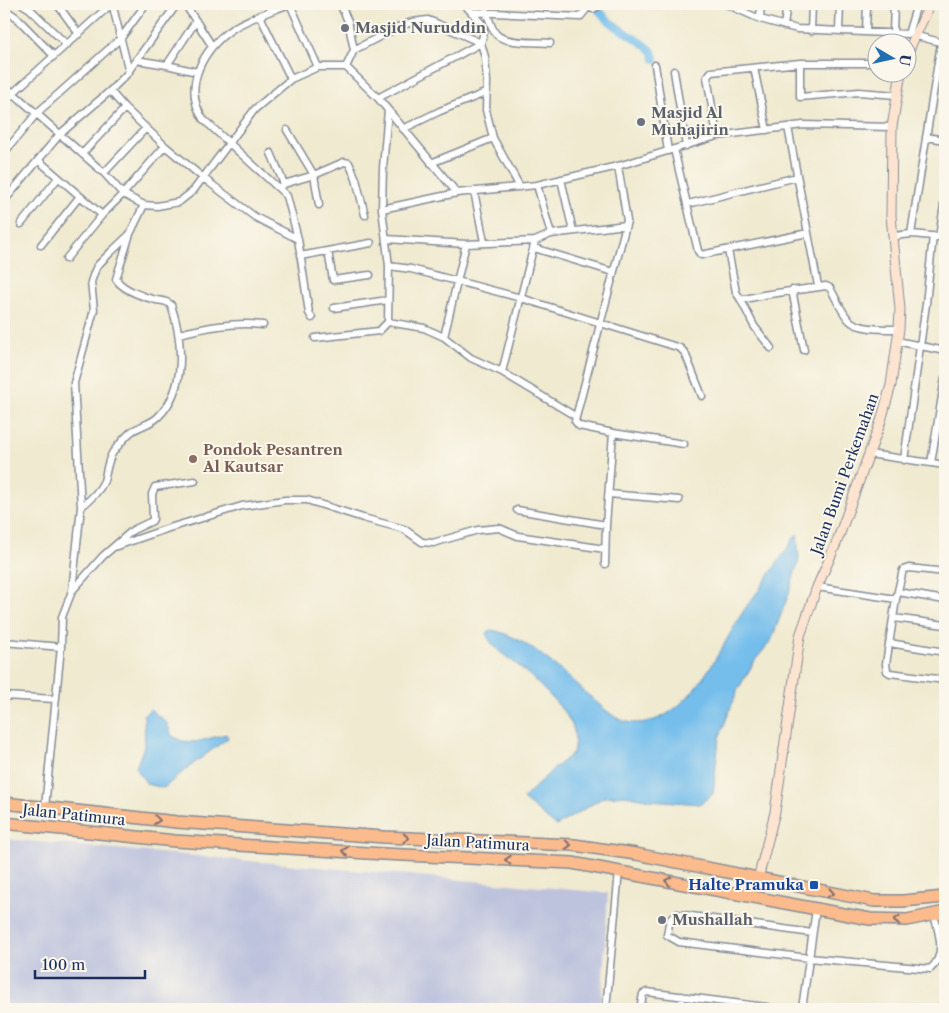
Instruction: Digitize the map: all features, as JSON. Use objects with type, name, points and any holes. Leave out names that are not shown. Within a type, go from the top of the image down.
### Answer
[{"type":"highway","name":"Jalan Patimura","points":[[4,803],[178,822],[354,835],[574,845],[636,854],[874,901],[903,902],[945,897]]},
{"type":"highway","name":"Jalan Patimura","points":[[4,823],[175,841],[572,863],[870,919],[907,920],[940,914]]},
{"type":"street","points":[[22,4],[30,9],[67,45]]},
{"type":"street","points":[[57,4],[79,34]]},
{"type":"street","points":[[4,153],[37,114],[121,38],[146,4]]},
{"type":"street","points":[[4,201],[60,134],[129,74],[136,60],[177,4]]},
{"type":"street","points":[[185,4],[212,46]]},
{"type":"street","points":[[312,318],[309,313],[298,239],[287,196],[203,119],[196,108],[194,88],[197,72],[212,46],[232,28],[289,4],[318,67]]},
{"type":"street","points":[[340,4],[348,21],[354,50],[346,67]]},
{"type":"street","points":[[464,4],[483,25],[481,43],[485,57],[487,82],[485,93],[486,110],[493,138],[520,187]]},
{"type":"street","points":[[472,12],[486,11],[580,17],[588,5],[593,9],[602,4]]},
{"type":"street","points":[[726,4],[735,6],[760,19],[811,31],[880,32]]},
{"type":"street","points":[[760,19],[761,4]]},
{"type":"street","points":[[784,26],[787,4]]},
{"type":"street","points":[[811,31],[812,4]]},
{"type":"street","points":[[839,31],[840,4]]},
{"type":"street","points":[[866,31],[867,4]]},
{"type":"street","points":[[893,32],[894,4]]},
{"type":"street","points":[[912,32],[917,4]]},
{"type":"street","points":[[913,32],[930,4]]},
{"type":"street","points":[[4,104],[13,93],[110,6],[113,7],[130,69]]},
{"type":"street","points":[[4,9],[16,17],[54,56]]},
{"type":"street","points":[[486,11],[494,32],[500,38],[511,41],[550,43]]},
{"type":"street","points":[[260,16],[290,79]]},
{"type":"street","points":[[354,50],[398,27],[428,20],[481,43]]},
{"type":"street","points":[[167,65],[196,21]]},
{"type":"street","points":[[911,234],[943,43],[916,36]]},
{"type":"street","points":[[378,98],[481,43]]},
{"type":"street","points":[[136,60],[197,72]]},
{"type":"street","points":[[717,136],[707,77],[712,72],[800,63],[866,63]]},
{"type":"street","points":[[800,63],[800,97],[858,92],[896,95]]},
{"type":"street","points":[[654,65],[671,150],[688,204],[699,253],[703,256],[808,233]]},
{"type":"street","points":[[4,85],[104,173],[123,194],[144,206],[157,206],[179,202],[192,191],[255,108],[290,79],[318,67],[346,67],[378,98],[457,193]]},
{"type":"street","points":[[754,68],[767,130]]},
{"type":"street","points":[[674,71],[686,146]]},
{"type":"street","name":"Jalan Bumi Perkemahan","points":[[758,878],[774,812],[800,636],[881,421],[891,385],[899,329],[899,291],[890,196],[892,127],[899,82]]},
{"type":"street","points":[[110,91],[165,146],[202,177],[255,217],[298,239]]},
{"type":"street","points":[[403,129],[440,111],[485,93]]},
{"type":"street","points":[[82,154],[125,108]]},
{"type":"street","points":[[316,338],[379,330],[388,322],[388,266],[382,209],[388,110]]},
{"type":"street","points":[[382,209],[457,193],[537,185],[618,166],[717,136],[788,127],[839,125],[892,127]]},
{"type":"street","points":[[788,127],[818,286]]},
{"type":"street","points":[[104,173],[146,128]]},
{"type":"street","points":[[288,130],[314,174],[319,205]]},
{"type":"street","points":[[926,137],[945,140]]},
{"type":"street","points":[[431,163],[493,138]]},
{"type":"street","points":[[66,260],[102,215],[165,146]]},
{"type":"street","points":[[271,153],[284,184]]},
{"type":"street","points":[[38,160],[102,215]]},
{"type":"street","points":[[278,188],[284,184],[344,162],[349,163],[356,179],[364,215]]},
{"type":"street","points":[[618,166],[627,221],[576,416],[576,424],[613,433],[684,444]]},
{"type":"street","points":[[688,204],[797,177]]},
{"type":"street","points":[[21,224],[58,178]]},
{"type":"street","points":[[560,179],[573,231]]},
{"type":"street","points":[[537,185],[551,234]]},
{"type":"street","points":[[474,191],[484,242]]},
{"type":"street","points":[[41,245],[80,196]]},
{"type":"street","points":[[904,460],[920,346],[945,199]]},
{"type":"street","points":[[81,507],[92,498],[104,481],[113,453],[131,432],[158,418],[173,397],[179,377],[179,334],[169,302],[135,292],[116,281],[130,234],[144,206]]},
{"type":"street","points":[[502,372],[534,245],[551,234],[626,226]]},
{"type":"street","points":[[45,807],[61,647],[62,617],[72,591],[81,507],[74,383],[94,310],[91,282],[97,266],[130,234]]},
{"type":"street","points":[[893,237],[911,234],[939,237]]},
{"type":"street","points":[[386,239],[466,244],[484,242],[534,245],[613,272]]},
{"type":"street","points":[[300,256],[371,243]]},
{"type":"street","points":[[444,337],[466,244]]},
{"type":"street","points":[[728,250],[736,292],[754,326],[771,348]]},
{"type":"street","points":[[328,251],[334,280],[370,275]]},
{"type":"street","points":[[388,266],[411,269],[521,298],[680,348],[685,353],[702,396]]},
{"type":"street","points":[[741,300],[792,290],[826,286],[830,288],[853,323],[874,328],[899,329]]},
{"type":"street","points":[[792,290],[804,350]]},
{"type":"street","points":[[334,308],[388,300]]},
{"type":"street","points":[[388,322],[424,328],[444,337],[472,358],[502,372],[576,416]]},
{"type":"street","points":[[179,334],[206,327],[242,323],[263,325]]},
{"type":"street","points":[[898,341],[945,351]]},
{"type":"street","points":[[931,463],[945,378]]},
{"type":"street","points":[[605,564],[613,433]]},
{"type":"street","points":[[869,454],[945,465]]},
{"type":"street","points":[[72,591],[133,530],[152,520],[152,494],[155,487],[195,481]]},
{"type":"street","points":[[609,494],[679,500]]},
{"type":"street","points":[[114,547],[242,506],[285,500],[307,500],[355,516],[404,529],[422,542],[433,543],[478,530],[499,528],[518,536],[606,549]]},
{"type":"street","points":[[517,510],[606,525]]},
{"type":"street","points":[[945,572],[904,569],[897,595],[886,664],[888,672],[945,680]]},
{"type":"street","points":[[817,587],[945,600]]},
{"type":"street","points":[[894,618],[945,625]]},
{"type":"street","points":[[4,642],[61,647]]},
{"type":"street","points":[[889,643],[945,652]]},
{"type":"street","points":[[4,696],[55,699]]},
{"type":"street","points":[[606,1009],[619,871]]},
{"type":"street","points":[[802,1009],[816,909]]},
{"type":"street","points":[[812,933],[677,914],[669,920],[668,935],[678,942],[809,958],[930,969],[937,964],[940,956],[940,914]]},
{"type":"street","points":[[640,1009],[642,996],[645,992],[752,1007],[781,1009]]},
{"type":"street","points":[[681,1009],[682,996]]},
{"type":"street","points":[[717,1009],[718,1001]]},
{"type":"shaded area","points":[[4,839],[608,893],[601,1009],[4,1009]]},
{"type":"water","points":[[797,534],[799,559],[789,593],[771,641],[756,659],[738,689],[719,738],[713,794],[700,804],[651,800],[625,795],[604,797],[556,826],[523,799],[552,770],[573,753],[574,730],[567,716],[554,700],[529,675],[494,646],[486,633],[491,630],[504,633],[530,647],[555,665],[601,706],[622,721],[647,722],[665,715],[682,703],[696,687],[744,611]]},
{"type":"water","points":[[150,709],[167,723],[172,736],[182,741],[196,742],[226,734],[228,738],[164,788],[147,784],[136,768],[145,744],[144,715]]},
{"type":"waterway","points":[[598,9],[609,21],[651,50],[655,59]]},
{"type":"place","name":"Masjid Nuruddin","points":[[345,28]]},
{"type":"place","name":"Masjid Al Muhajirin","points":[[641,122]]},
{"type":"place","name":"Pondok Pesantren Al Kautsar","points":[[193,459]]},
{"type":"place","name":"Halte Pramuka","points":[[814,885]]},
{"type":"place","name":"Mushallah","points":[[662,920]]}]
